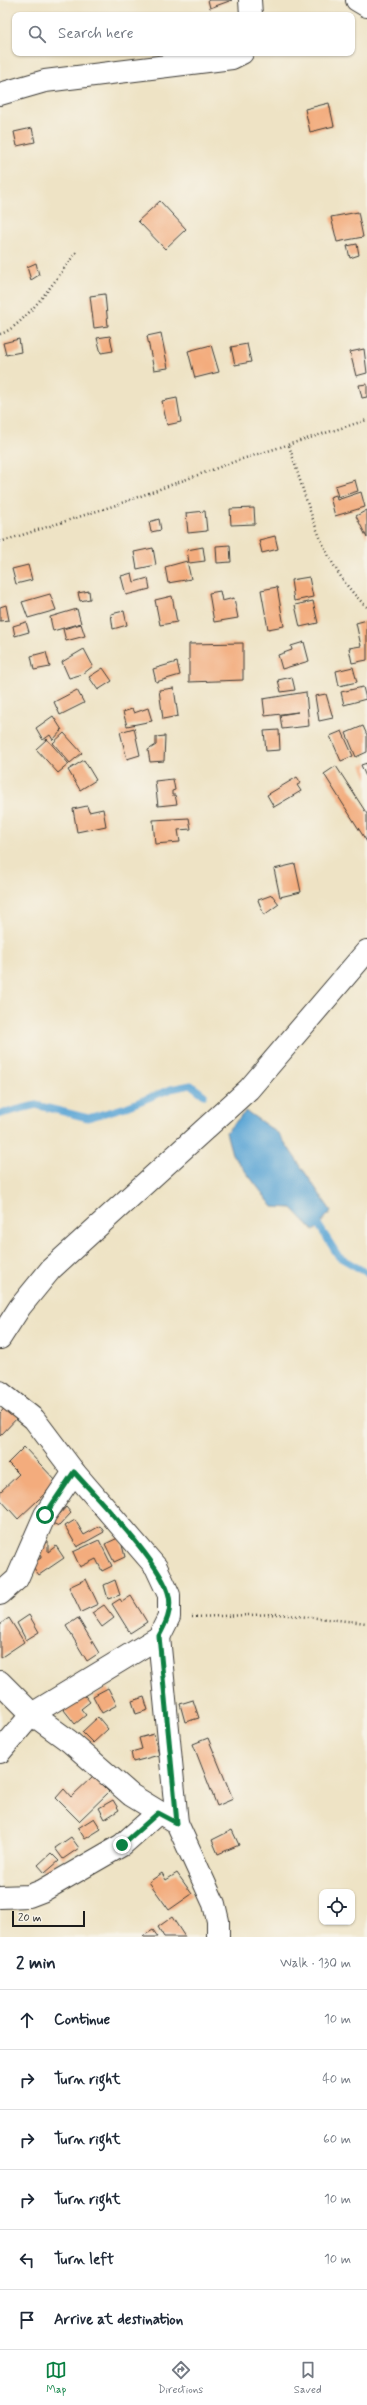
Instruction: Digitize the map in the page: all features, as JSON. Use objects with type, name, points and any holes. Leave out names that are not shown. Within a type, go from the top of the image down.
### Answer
[{"type":"street","points":[[250,0],[251,12]]},
{"type":"street","points":[[357,0],[367,6]]},
{"type":"street","points":[[0,94],[45,82],[232,58],[236,56]]},
{"type":"street","points":[[0,1338],[20,1307],[51,1269],[213,1124],[249,1089],[367,951]]},
{"type":"street","points":[[0,1392],[34,1419],[74,1472],[156,1567],[169,1595],[169,1617],[159,1636],[167,1818],[214,1904],[218,1921],[218,1937]]},
{"type":"street","points":[[0,1594],[17,1579],[45,1515],[74,1472]]},
{"type":"street","points":[[0,1752],[32,1714],[159,1636]]},
{"type":"street","points":[[0,1682],[32,1714],[68,1741],[131,1795],[167,1818]]},
{"type":"street","points":[[0,1897],[29,1896],[42,1891],[167,1818]]},
{"type":"path","points":[[0,334],[21,320],[52,285],[77,251]]},
{"type":"path","points":[[0,542],[116,505],[239,460],[289,446],[367,420]]},
{"type":"path","points":[[289,446],[323,545],[336,572],[353,594],[367,607]]},
{"type":"path","points":[[169,1617],[278,1614],[367,1623]]},
{"type":"water","points":[[246,1111],[279,1134],[331,1211],[314,1231],[292,1208],[273,1207],[232,1154],[226,1132]]},
{"type":"building","points":[[208,0],[232,0],[210,8]]},
{"type":"building","points":[[329,103],[334,126],[310,132],[305,109]]},
{"type":"building","points":[[32,128],[35,142],[17,146],[14,132]]},
{"type":"building","points":[[160,201],[186,229],[165,249],[138,221]]},
{"type":"building","points":[[358,212],[363,237],[337,242],[331,217]]},
{"type":"building","points":[[357,244],[359,255],[350,258],[347,246]]},
{"type":"building","points":[[36,263],[39,275],[31,280],[27,267]]},
{"type":"building","points":[[105,294],[108,326],[94,328],[90,296]]},
{"type":"building","points":[[161,333],[168,368],[154,370],[147,336]]},
{"type":"building","points":[[110,336],[113,351],[101,353],[97,338]]},
{"type":"building","points":[[19,339],[21,352],[6,355],[3,343]]},
{"type":"building","points":[[247,344],[251,362],[235,365],[231,347]]},
{"type":"building","points":[[211,345],[219,372],[195,378],[188,351]]},
{"type":"building","points":[[364,349],[367,373],[356,376],[350,352]]},
{"type":"building","points":[[367,384],[367,397],[362,398],[359,385]]},
{"type":"building","points":[[177,398],[181,422],[167,425],[162,401]]},
{"type":"building","points":[[355,480],[358,491],[338,497],[335,486]]},
{"type":"building","points":[[361,492],[365,507],[335,516],[330,497],[336,495],[337,500]]},
{"type":"building","points":[[254,508],[255,524],[231,525],[230,509]]},
{"type":"building","points":[[367,510],[367,538],[356,516]]},
{"type":"building","points":[[205,511],[207,531],[188,533],[186,513]]},
{"type":"building","points":[[159,519],[161,530],[151,532],[149,522]]},
{"type":"building","points":[[275,536],[278,549],[262,553],[259,540]]},
{"type":"building","points":[[230,545],[231,562],[217,563],[216,546]]},
{"type":"building","points":[[203,547],[205,561],[189,563],[187,550]]},
{"type":"building","points":[[153,548],[156,565],[137,569],[134,552]]},
{"type":"building","points":[[187,561],[191,579],[168,583],[165,567]]},
{"type":"building","points":[[28,565],[32,580],[16,584],[12,569]]},
{"type":"building","points":[[132,573],[134,582],[148,578],[150,589],[126,595],[121,576]]},
{"type":"building","points":[[309,577],[313,597],[294,601],[291,580]]},
{"type":"building","points":[[277,587],[284,626],[268,629],[261,590]]},
{"type":"building","points":[[89,591],[90,599],[80,601],[78,593]]},
{"type":"building","points":[[220,591],[222,601],[234,598],[238,618],[214,622],[209,593]]},
{"type":"building","points":[[50,594],[56,610],[28,618],[22,602]]},
{"type":"building","points":[[172,596],[177,622],[160,625],[155,600]]},
{"type":"building","points":[[313,601],[318,623],[300,627],[295,605]]},
{"type":"building","points":[[6,605],[9,620],[0,621],[0,607]]},
{"type":"building","points":[[77,609],[81,623],[53,631],[50,617]]},
{"type":"building","points":[[124,611],[127,625],[113,629],[111,614]]},
{"type":"building","points":[[367,620],[367,660],[352,663],[349,648],[361,646],[356,623]]},
{"type":"building","points":[[26,622],[29,632],[15,636],[13,626]]},
{"type":"building","points":[[81,624],[85,636],[66,641],[63,629]]},
{"type":"building","points":[[304,642],[309,661],[282,669],[278,655],[292,650],[291,646]]},
{"type":"building","points":[[243,643],[243,680],[189,682],[189,644]]},
{"type":"building","points":[[84,649],[93,666],[83,674],[69,678],[62,662]]},
{"type":"building","points":[[46,652],[50,667],[34,670],[31,656]]},
{"type":"building","points":[[177,662],[180,675],[156,682],[153,669]]},
{"type":"building","points":[[353,667],[357,682],[339,686],[336,671]]},
{"type":"building","points":[[103,668],[112,681],[98,690],[89,677]]},
{"type":"building","points":[[292,677],[295,690],[281,692],[278,680]]},
{"type":"building","points":[[363,687],[366,699],[344,705],[341,692]]},
{"type":"building","points":[[174,688],[178,716],[163,719],[159,690]]},
{"type":"building","points":[[77,690],[84,703],[60,715],[54,702]]},
{"type":"building","points":[[306,692],[309,726],[282,729],[280,715],[298,712],[265,716],[263,699]]},
{"type":"building","points":[[326,694],[333,718],[319,721],[315,696]]},
{"type":"building","points":[[148,708],[152,721],[127,726],[123,712],[132,709],[134,713]]},
{"type":"building","points":[[53,716],[62,730],[53,740],[50,735],[43,740],[36,728]]},
{"type":"building","points":[[363,726],[367,735],[367,752],[356,757],[346,733]]},
{"type":"building","points":[[134,728],[140,755],[127,759],[120,732]]},
{"type":"building","points":[[279,730],[280,750],[266,751],[264,731]]},
{"type":"building","points":[[342,731],[353,756],[341,761],[330,736]]},
{"type":"building","points":[[64,733],[82,753],[70,763],[53,743]]},
{"type":"building","points":[[165,736],[164,761],[150,762],[148,750],[156,745],[156,737]]},
{"type":"building","points":[[47,739],[69,764],[58,773],[36,749]]},
{"type":"building","points":[[84,760],[96,780],[80,790],[68,770]]},
{"type":"building","points":[[367,763],[367,779],[361,765]]},
{"type":"building","points":[[336,766],[367,814],[367,842],[324,774]]},
{"type":"building","points":[[297,777],[301,783],[297,785],[301,791],[274,807],[267,795]]},
{"type":"building","points":[[173,779],[175,790],[172,791],[172,795],[175,795],[177,804],[158,806],[155,781]]},
{"type":"building","points":[[87,806],[89,812],[103,809],[106,826],[77,832],[73,809]]},
{"type":"building","points":[[189,818],[191,829],[178,830],[180,842],[155,844],[153,820]]},
{"type":"building","points":[[295,864],[301,892],[280,897],[274,869]]},
{"type":"building","points":[[272,895],[279,904],[264,915],[258,900]]},
{"type":"building","points":[[9,1403],[21,1414],[0,1436],[0,1413]]},
{"type":"building","points":[[24,1447],[57,1482],[18,1519],[0,1499],[0,1492],[19,1474],[8,1463]]},
{"type":"building","points":[[66,1507],[71,1513],[59,1526],[52,1523]]},
{"type":"building","points":[[75,1520],[84,1535],[100,1526],[104,1532],[77,1547],[65,1526]]},
{"type":"building","points":[[120,1537],[125,1557],[114,1562],[105,1544]]},
{"type":"building","points":[[99,1540],[112,1566],[102,1571],[96,1559],[80,1567],[73,1552]]},
{"type":"building","points":[[48,1541],[48,1552],[56,1546],[64,1558],[39,1575],[31,1564],[41,1558],[40,1547]]},
{"type":"building","points":[[86,1579],[98,1604],[81,1612],[69,1587]]},
{"type":"building","points":[[115,1580],[120,1595],[108,1599],[104,1585]]},
{"type":"building","points":[[131,1596],[147,1622],[130,1633],[112,1604],[120,1599],[122,1602]]},
{"type":"building","points":[[104,1605],[114,1618],[102,1627],[92,1613]]},
{"type":"building","points":[[29,1615],[39,1632],[26,1640],[17,1623]]},
{"type":"building","points":[[9,1618],[24,1642],[0,1658],[0,1624]]},
{"type":"building","points":[[78,1618],[99,1653],[87,1661],[66,1626]]},
{"type":"building","points":[[108,1688],[117,1705],[102,1713],[93,1696]]},
{"type":"building","points":[[82,1692],[90,1702],[81,1709],[86,1715],[75,1724],[60,1705]]},
{"type":"building","points":[[144,1697],[148,1710],[136,1714],[132,1701]]},
{"type":"building","points":[[193,1700],[199,1718],[185,1722],[180,1704]]},
{"type":"building","points":[[98,1717],[108,1729],[93,1743],[82,1732]]},
{"type":"building","points":[[154,1734],[159,1755],[133,1762],[131,1752],[142,1749],[139,1738]]},
{"type":"building","points":[[208,1738],[233,1799],[217,1806],[193,1744]]},
{"type":"building","points":[[93,1776],[109,1792],[79,1821],[56,1798],[64,1789],[71,1797]]},
{"type":"building","points":[[113,1800],[119,1810],[105,1819],[99,1808]]},
{"type":"building","points":[[94,1818],[101,1829],[85,1839],[78,1828]]},
{"type":"building","points":[[232,1830],[239,1845],[218,1854],[212,1840]]},
{"type":"building","points":[[71,1837],[79,1848],[63,1859],[55,1848]]},
{"type":"building","points":[[51,1853],[59,1861],[45,1873],[38,1865]]},
{"type":"building","points":[[162,1873],[166,1880],[177,1873],[192,1894],[169,1910],[149,1882]]},
{"type":"building","points":[[172,1917],[185,1937],[164,1937],[158,1927]]},
{"type":"building","points":[[153,1930],[158,1937],[143,1936]]},
{"type":"waterway","points":[[0,1114],[36,1105],[88,1118],[126,1107],[171,1089],[191,1085],[204,1095]]},
{"type":"waterway","points":[[314,1218],[339,1257],[367,1273]]},
{"type":"route","points":[[45,1515],[74,1472],[156,1567],[169,1595],[169,1617],[159,1636],[177,1823],[158,1813],[122,1845]]}]
